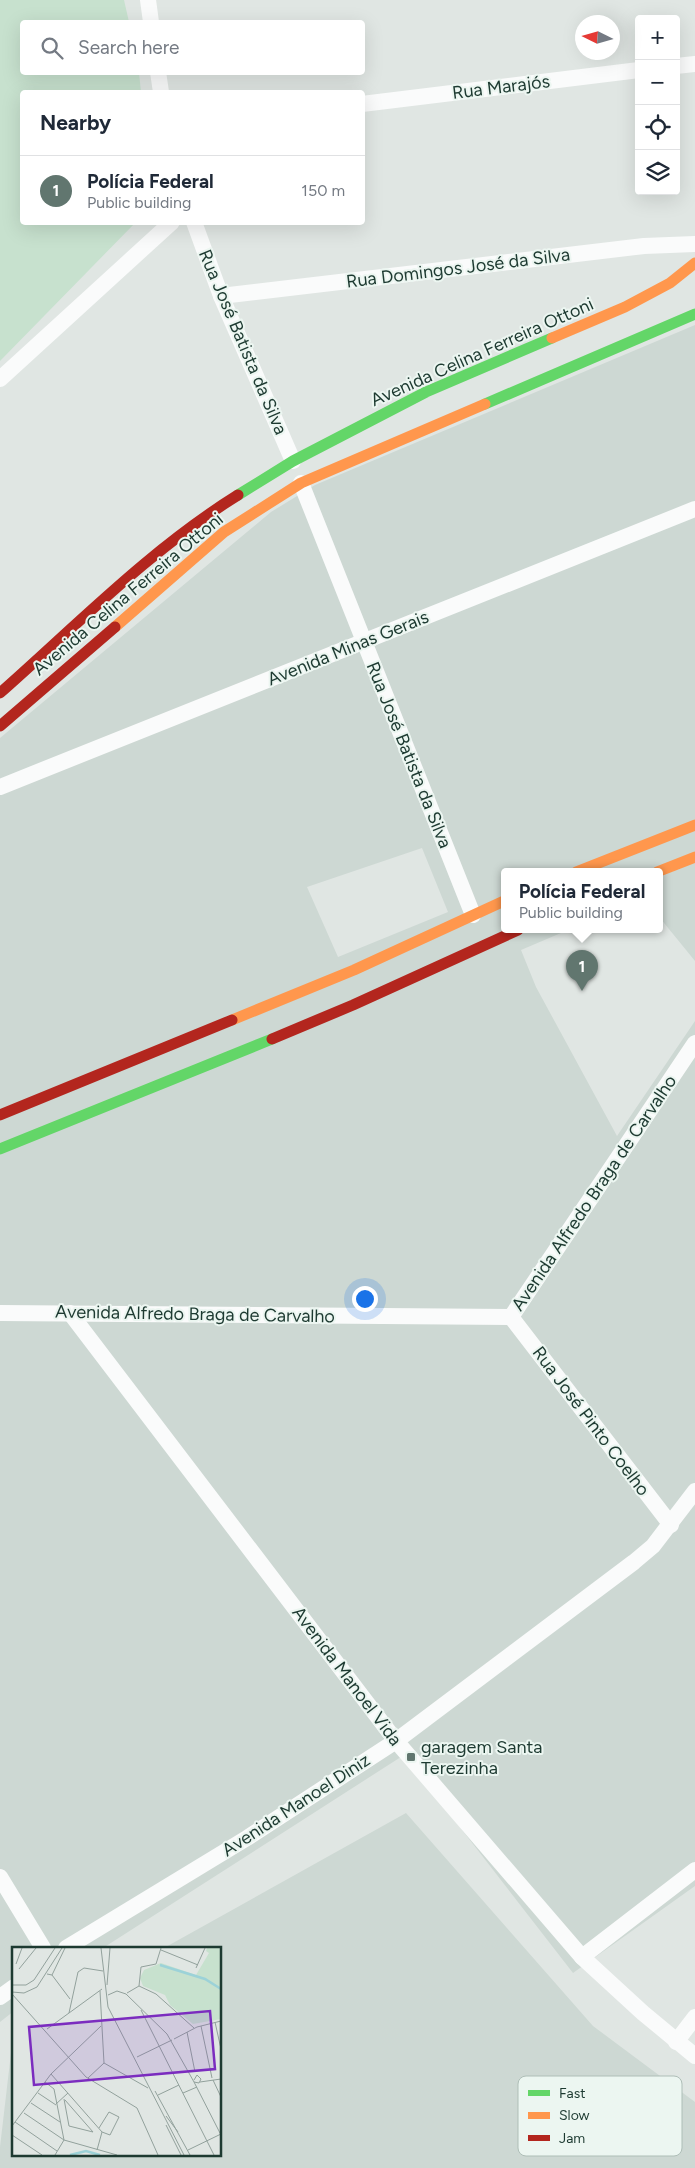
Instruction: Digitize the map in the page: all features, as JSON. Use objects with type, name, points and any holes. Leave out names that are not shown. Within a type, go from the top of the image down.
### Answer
[{"type":"main road","name":"Avenida Celina Ferreira Ottoni","points":[[0,693],[138,570],[207,514],[293,460],[426,392],[625,308],[670,283],[695,263]]},
{"type":"main road","name":"Avenida Celina Ferreira Ottoni","points":[[0,726],[224,532],[301,483],[695,314]]},
{"type":"main road","points":[[586,868],[695,825]]},
{"type":"main road","points":[[663,870],[695,857]]},
{"type":"main road","points":[[0,1115],[354,970],[501,902]]},
{"type":"main road","points":[[0,1149],[344,1009],[511,933]]},
{"type":"street","points":[[148,0],[151,20]]},
{"type":"street","points":[[680,66],[695,64]]},
{"type":"street","name":"Rua Marajós","points":[[365,104],[635,70]]},
{"type":"street","points":[[158,75],[161,90]]},
{"type":"street","points":[[0,379],[169,225]]},
{"type":"street","name":"Rua José Batista da Silva","points":[[195,225],[221,296],[293,460]]},
{"type":"street","name":"Rua Domingos José da Silva","points":[[221,296],[644,246],[695,244]]},
{"type":"street","name":"Rua José Batista da Silva","points":[[301,483],[473,915]]},
{"type":"street","name":"Avenida Minas Gerais","points":[[0,787],[695,509]]},
{"type":"street","name":"Avenida Alfredo Braga de Carvalho","points":[[0,1312],[511,1317],[695,1044]]},
{"type":"street","name":"Avenida Manoel Vida","points":[[70,1313],[396,1741],[582,1957],[676,2042],[695,2056]]},
{"type":"street","name":"Rua José Pinto Coelho","points":[[511,1317],[671,1525]]},
{"type":"street","name":"Avenida Manoel Diniz","points":[[68,1947],[247,1838],[396,1741],[634,1562],[653,1546],[671,1525],[695,1491]]},
{"type":"street","points":[[582,1957],[695,1870]]},
{"type":"street","points":[[0,1877],[42,1947]]},
{"type":"street","points":[[0,1998],[12,1988]]},
{"type":"street","points":[[676,2042],[695,2017]]},
{"type":"shaded area","points":[[695,325],[695,961],[663,922],[663,868],[501,868],[501,933],[561,933],[521,950],[536,987],[617,1136],[695,1021],[695,1886],[573,1973],[404,1755],[105,1947],[12,1947],[12,2013],[0,2022],[0,738],[271,512],[315,485]],"holes":[[[422,848],[448,912],[338,957],[307,887]]]},
{"type":"shaded area","points":[[406,1813],[593,2026],[660,2076],[518,2076],[518,2156],[682,2156],[682,2092],[695,2102],[695,2168],[0,2168],[0,2147],[12,2052],[12,2156],[221,2156],[221,1947],[166,1947]]},
{"type":"green space","points":[[0,0],[124,0],[129,20],[20,20],[20,75],[139,75],[141,90],[20,90],[20,225],[133,225],[0,361]]},
{"type":"traffic: fast","points":[[485,404],[695,314]]},
{"type":"traffic: fast","points":[[238,495],[293,461],[426,392],[552,338]]},
{"type":"traffic: fast","points":[[0,1149],[272,1039]]},
{"type":"traffic: slow","points":[[552,338],[625,307],[670,283],[695,263]]},
{"type":"traffic: slow","points":[[115,627],[224,532],[301,483],[485,404]]},
{"type":"traffic: slow","points":[[586,868],[695,825]]},
{"type":"traffic: slow","points":[[663,870],[695,857]]},
{"type":"traffic: slow","points":[[232,1020],[354,970],[501,902]]},
{"type":"traffic: jam","points":[[0,693],[145,563],[206,516],[238,495]]},
{"type":"traffic: jam","points":[[0,726],[115,627]]},
{"type":"traffic: jam","points":[[272,1039],[353,1005],[511,933]]},
{"type":"traffic: jam","points":[[0,1115],[232,1020]]},
{"type":"place","name":"Polícia Federal","points":[[582,991]]},
{"type":"place","name":"garagem Santa Terezinha","points":[[411,1757]]}]
